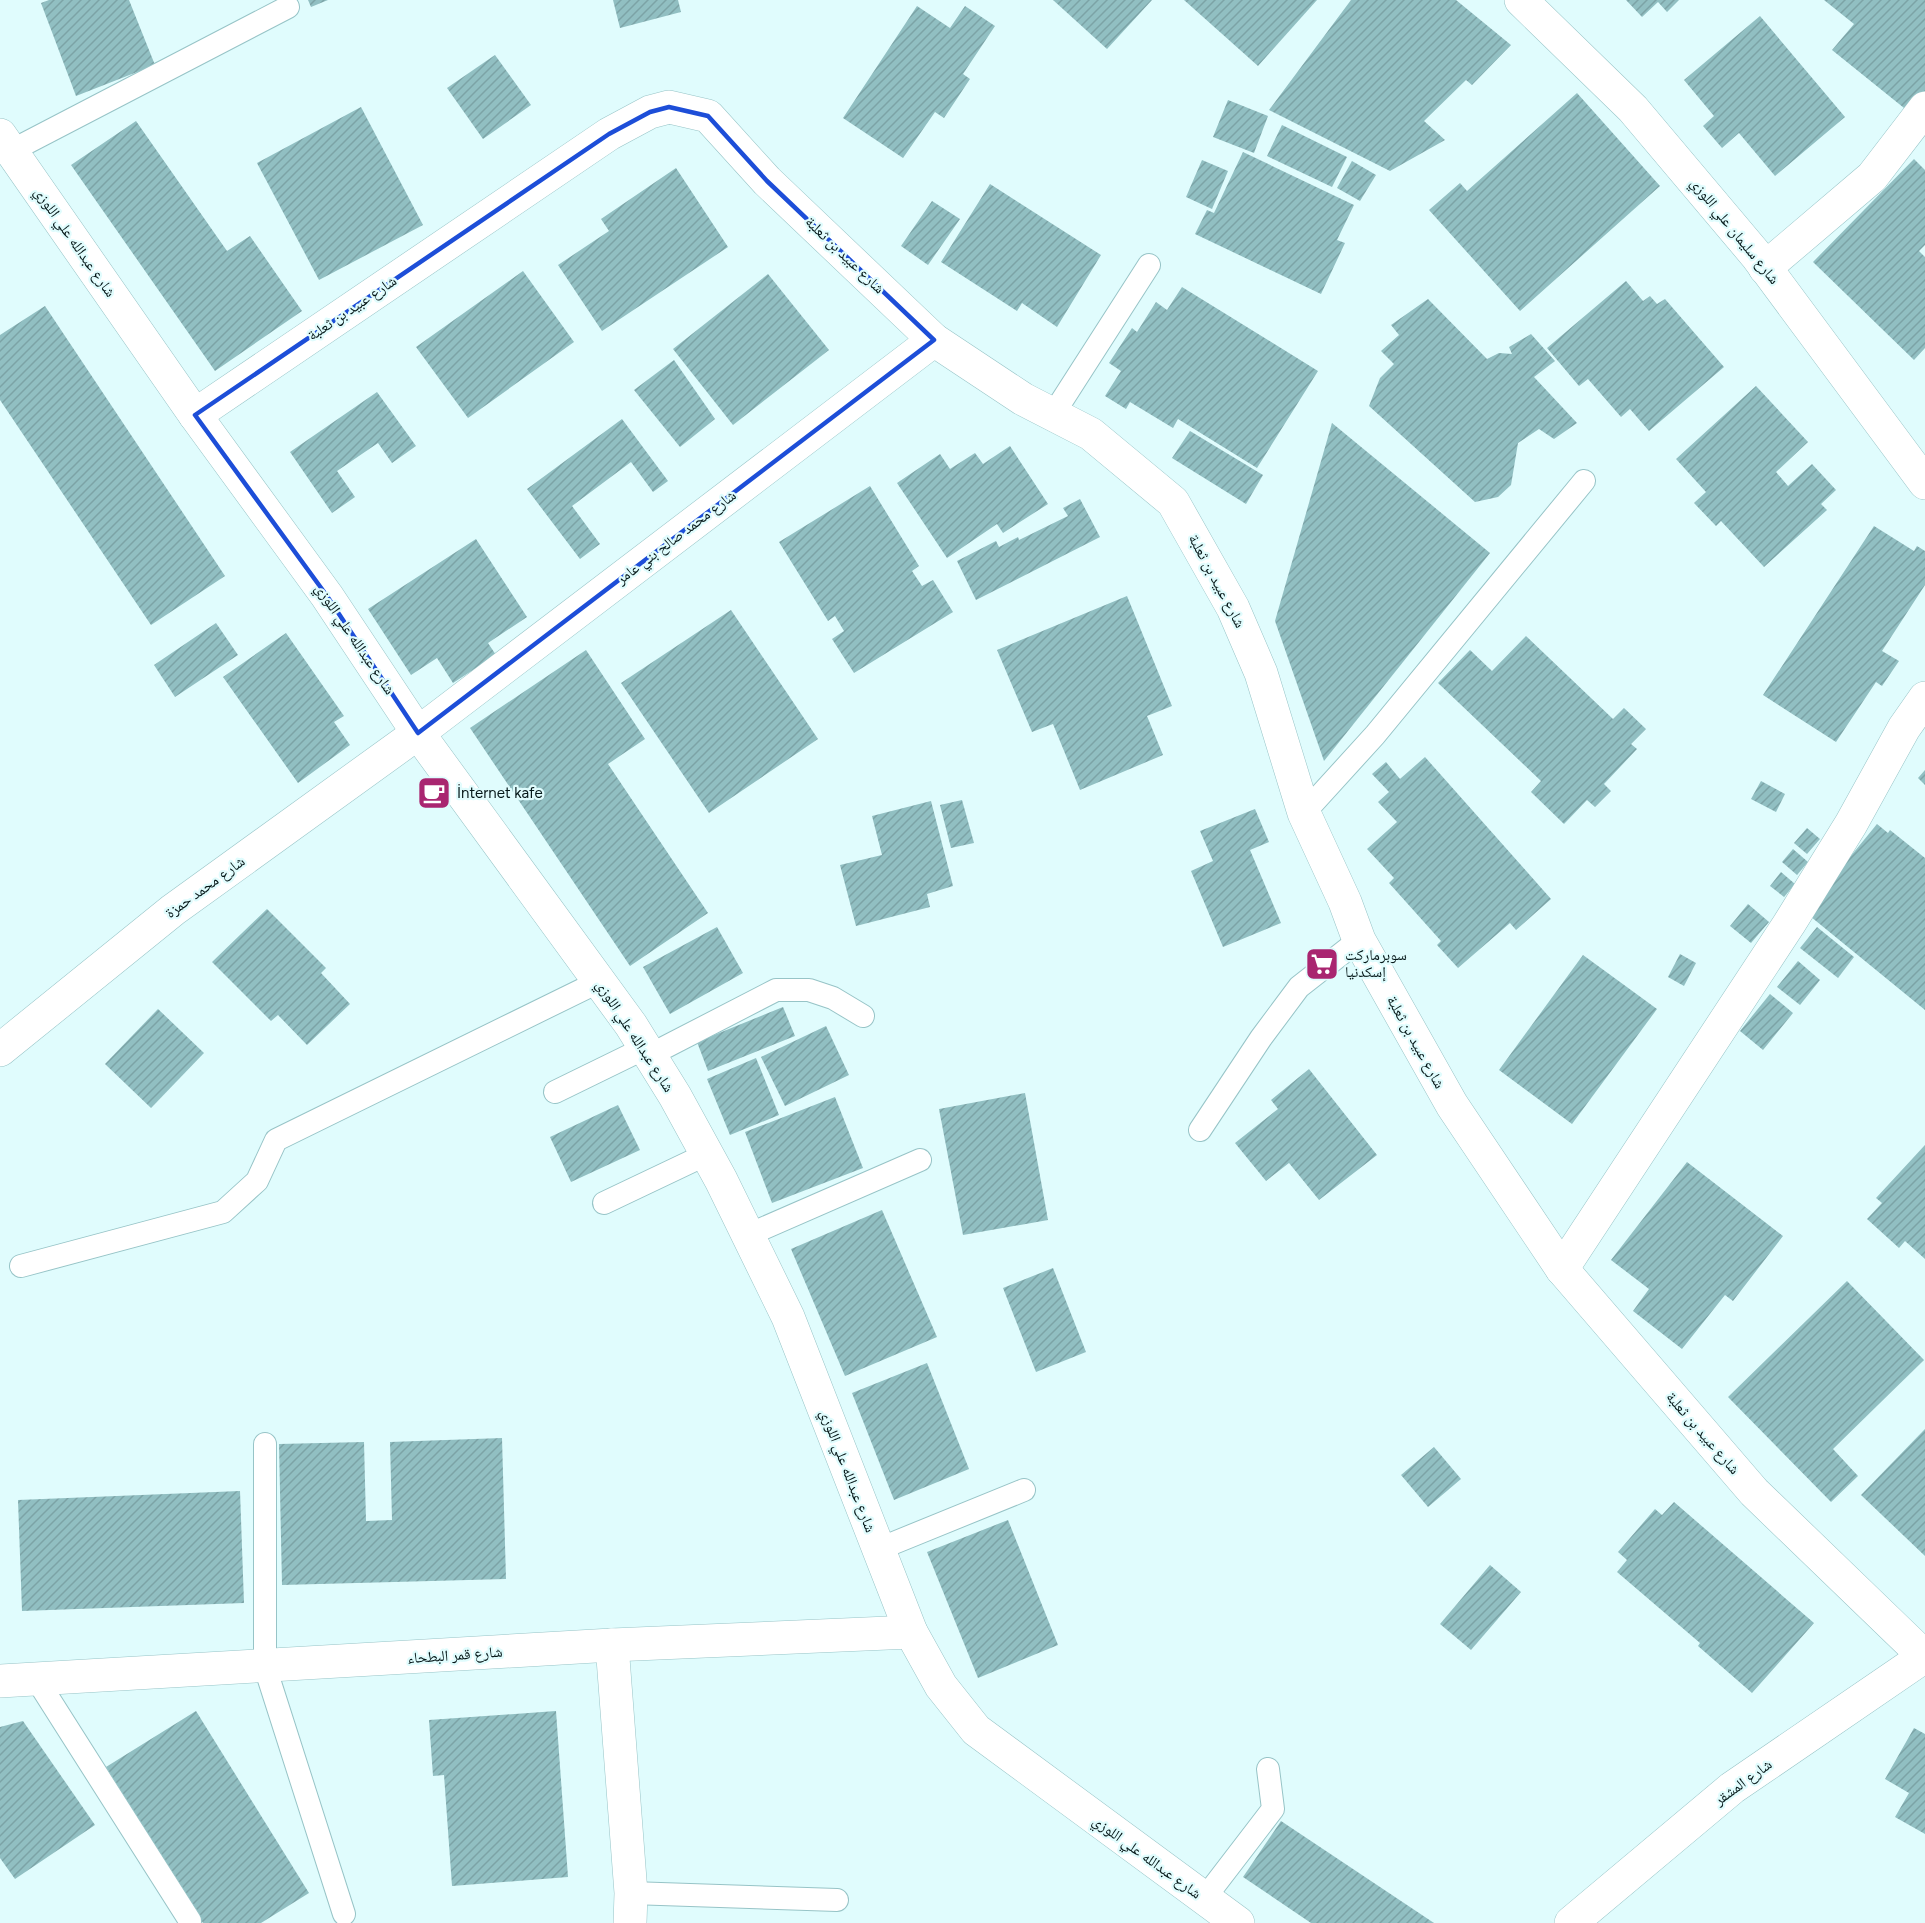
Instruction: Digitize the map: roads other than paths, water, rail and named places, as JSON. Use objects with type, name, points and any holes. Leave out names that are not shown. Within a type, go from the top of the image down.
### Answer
[{"type":"street","name":"شارع سليمان علي اللوزي","points":[[1521,0],[1633,109],[1765,268],[1925,483]]},
{"type":"street","name":"شارع عبيد بن ثعلبة","points":[[195,415],[609,134],[650,112],[669,107],[708,116],[767,181],[934,340],[1023,399],[1091,434],[1173,502],[1233,608],[1261,673],[1305,813],[1345,902],[1359,940],[1452,1105],[1562,1269],[1754,1492],[1925,1657]]},
{"type":"street","points":[[1765,268],[1872,177],[1925,108]]},
{"type":"street","name":"شارع عبدالله علي اللوزي","points":[[5,143],[195,415],[327,596],[418,733],[600,981],[647,1052],[707,1154],[788,1317],[911,1632],[941,1686],[976,1730],[1238,1923]]},
{"type":"street","name":"شارع محمد صالح بني عامر","points":[[418,733],[934,340]]},
{"type":"street","points":[[1562,1269],[1789,924],[1851,824],[1904,728],[1925,698]]},
{"type":"street","name":"شارع محمد حمزة","points":[[0,1050],[173,910],[418,733]]},
{"type":"street","name":"شارع قمر البطحاء","points":[[0,1681],[612,1645],[911,1632]]},
{"type":"street","points":[[612,1645],[631,1908]]},
{"type":"street","name":"شارع المشقر","points":[[1571,1923],[1732,1788],[1925,1657]]},
{"type":"lane","points":[[5,143],[288,7]]},
{"type":"lane","points":[[1054,413],[1149,265]]},
{"type":"lane","points":[[1305,813],[1375,735],[1584,481]]},
{"type":"lane","points":[[1200,1130],[1261,1038],[1299,987],[1359,940]]},
{"type":"lane","points":[[21,1266],[223,1212],[257,1181],[276,1140],[600,981]]},
{"type":"lane","points":[[555,1092],[647,1052],[776,990],[809,990],[833,998],[863,1016]]},
{"type":"lane","points":[[604,1203],[707,1154]]},
{"type":"lane","points":[[748,1235],[920,1160]]},
{"type":"lane","points":[[265,1443],[265,1667],[344,1914]]},
{"type":"lane","points":[[879,1549],[1024,1490]]},
{"type":"lane","points":[[38,1680],[190,1921]]},
{"type":"lane","points":[[1204,1899],[1273,1809],[1268,1769]]},
{"type":"lane","points":[[631,1908],[837,1900]]},
{"type":"place","name":"İnternet kafe","points":[[434,793]]},
{"type":"place","name":"سوبرماركت إسكدنيا","points":[[1322,964]]}]
